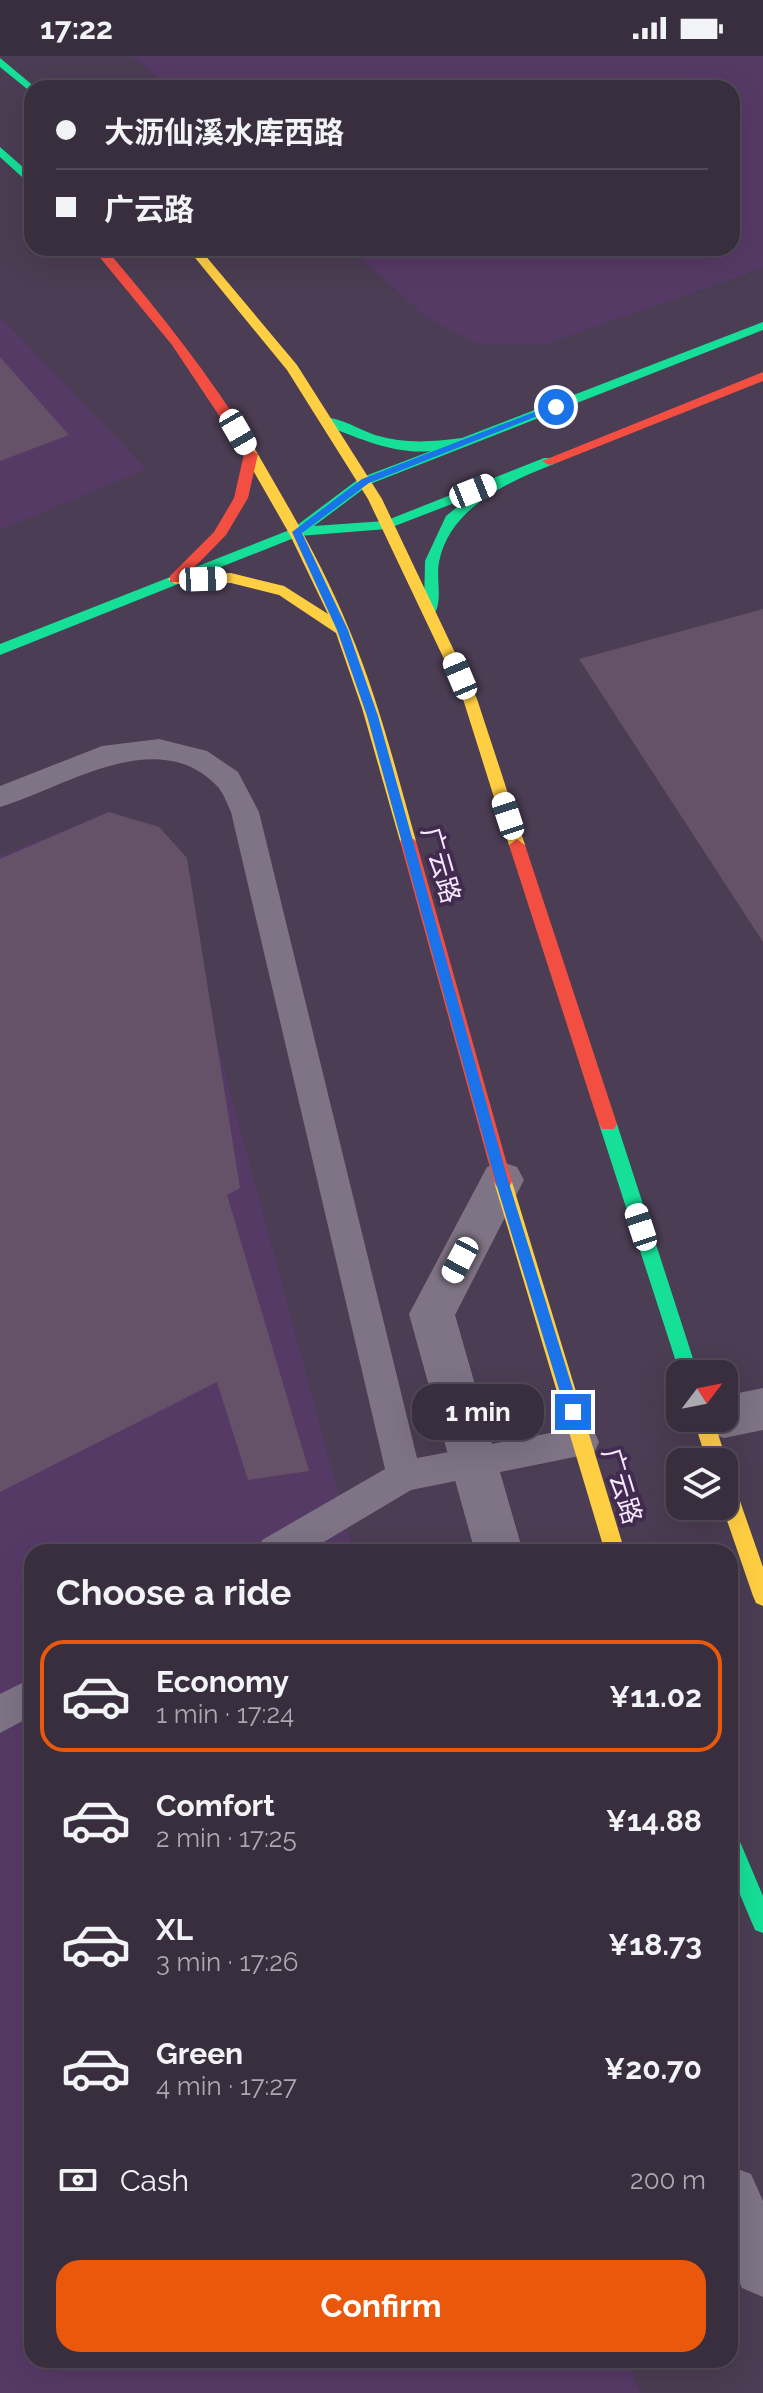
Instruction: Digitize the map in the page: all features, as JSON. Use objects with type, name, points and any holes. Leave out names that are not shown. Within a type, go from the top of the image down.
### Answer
[{"type":"main road","points":[[0,61],[24,83]]},
{"type":"main road","points":[[0,150],[24,174]]},
{"type":"main road","name":"广云路","points":[[105,256],[162,321],[225,409],[297,532],[342,630],[373,716],[502,1180],[613,1544]]},
{"type":"main road","points":[[200,256],[304,385],[365,481],[431,608],[470,699],[684,1360]]},
{"type":"main road","points":[[0,650],[297,532],[365,481],[763,326]]},
{"type":"main road","points":[[297,532],[387,525],[763,376]]},
{"type":"main road","points":[[327,421],[374,439],[418,448],[467,442]]},
{"type":"main road","points":[[175,579],[219,535],[241,498],[251,454]]},
{"type":"main road","points":[[431,608],[432,561],[451,519],[501,480]]},
{"type":"main road","points":[[175,579],[231,578],[284,591],[342,630]]},
{"type":"main road","points":[[736,1520],[763,1596]]},
{"type":"main road","points":[[738,1864],[763,1922]]},
{"type":"street","points":[[497,1544],[432,1314],[502,1180]]},
{"type":"street","points":[[738,1418],[763,1409]]},
{"type":"street","points":[[738,2212],[763,2267]]},
{"type":"lane","points":[[0,797],[102,756],[159,749],[197,758],[228,779],[245,812],[404,1476]]},
{"type":"lane","points":[[289,1544],[404,1476],[582,1442]]},
{"type":"lane","points":[[0,1715],[24,1701]]},
{"type":"shaded area","points":[[133,56],[763,56],[763,268],[546,344],[478,344],[426,317],[358,256],[740,256],[740,80],[160,80]]},
{"type":"shaded area","points":[[0,316],[146,469],[0,530]]},
{"type":"shaded area","points":[[109,812],[159,827],[352,1544],[24,1544],[24,2368],[631,2368],[640,2393],[0,2393],[0,856]]},
{"type":"building","points":[[0,357],[69,435],[0,461]]},
{"type":"building","points":[[763,609],[763,942],[579,659]]},
{"type":"building","points":[[109,812],[159,827],[187,858],[240,1188],[227,1195],[309,1471],[248,1480],[217,1382],[0,1492],[0,859]]},
{"type":"traffic: fast","points":[[0,61],[24,83]]},
{"type":"traffic: fast","points":[[0,150],[24,174]]},
{"type":"traffic: fast","points":[[297,532],[365,481],[763,326]]},
{"type":"traffic: fast","points":[[327,421],[374,439],[418,448],[467,442]]},
{"type":"traffic: fast","points":[[0,650],[297,532],[387,525],[549,461]]},
{"type":"traffic: fast","points":[[431,608],[432,561],[451,519],[501,480]]},
{"type":"traffic: fast","points":[[608,1124],[684,1360]]},
{"type":"traffic: fast","points":[[738,1864],[763,1922]]},
{"type":"traffic: slow","points":[[200,256],[292,368],[375,499],[470,699],[517,845]]},
{"type":"traffic: slow","points":[[245,444],[297,535],[342,629],[370,708],[408,841]]},
{"type":"traffic: slow","points":[[175,579],[231,578],[284,591],[342,630]]},
{"type":"traffic: slow","points":[[503,1182],[613,1544]]},
{"type":"traffic: slow","points":[[707,1432],[713,1448]]},
{"type":"traffic: slow","points":[[737,1520],[763,1596]]},
{"type":"traffic: jam","points":[[105,256],[176,343],[245,444]]},
{"type":"traffic: jam","points":[[549,461],[763,376]]},
{"type":"traffic: jam","points":[[175,579],[219,535],[241,498],[251,454]]},
{"type":"traffic: jam","points":[[408,841],[503,1182]]},
{"type":"traffic: jam","points":[[517,845],[608,1124]]},
{"type":"route","points":[[556,407],[365,481],[297,532],[342,630],[373,716],[502,1180],[573,1412]]}]
